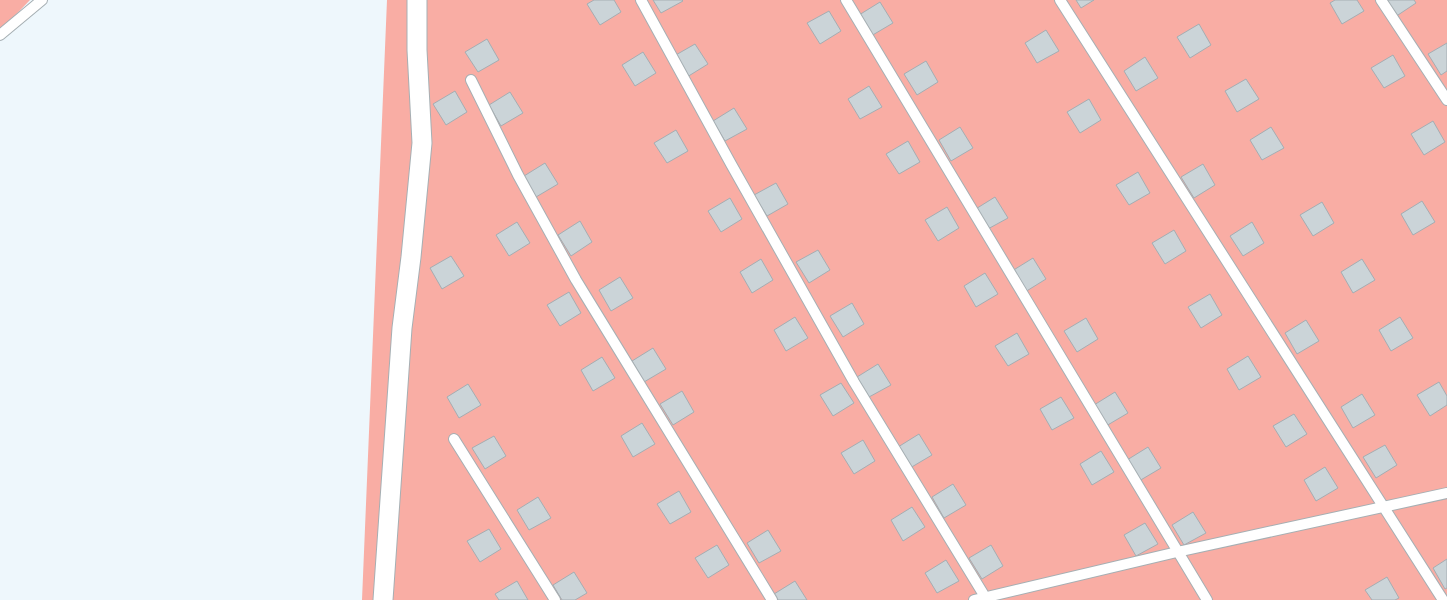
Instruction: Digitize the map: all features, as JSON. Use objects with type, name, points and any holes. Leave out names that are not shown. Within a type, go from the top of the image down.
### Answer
[{"type":"street","points":[[383,600],[402,328],[422,143],[417,50],[417,0]]},
{"type":"lane","points":[[0,35],[42,0]]},
{"type":"lane","points":[[641,0],[854,382],[986,599]]},
{"type":"lane","points":[[846,0],[1207,600]]},
{"type":"lane","points":[[1060,0],[1443,600]]},
{"type":"lane","points":[[1381,0],[1447,100]]},
{"type":"lane","points":[[471,80],[518,175],[576,280],[772,600]]},
{"type":"lane","points":[[454,439],[555,600]]},
{"type":"lane","points":[[974,600],[986,599],[1177,552],[1447,493]]},
{"type":"shaded area","points":[[0,0],[30,0],[0,31]]},
{"type":"shaded area","points":[[387,0],[1447,0],[1447,600],[362,600]]},
{"type":"building","points":[[594,0],[614,0],[621,12],[600,25],[587,4]]},
{"type":"building","points":[[653,0],[682,0],[683,1],[661,13]]},
{"type":"building","points":[[1076,0],[1094,0],[1081,8]]},
{"type":"building","points":[[1335,0],[1357,0],[1364,11],[1342,24],[1330,3]]},
{"type":"building","points":[[1385,0],[1414,0],[1416,3],[1395,17]]},
{"type":"building","points":[[880,2],[893,23],[871,36],[859,15]]},
{"type":"building","points":[[829,11],[841,31],[820,44],[807,23]]},
{"type":"building","points":[[1199,24],[1211,45],[1190,58],[1177,37]]},
{"type":"building","points":[[1046,30],[1059,51],[1037,63],[1025,43]]},
{"type":"building","points":[[487,39],[499,60],[478,72],[465,52]]},
{"type":"building","points":[[1447,43],[1447,71],[1441,75],[1428,54]]},
{"type":"building","points":[[695,44],[708,64],[687,77],[674,56]]},
{"type":"building","points":[[643,52],[656,73],[635,86],[622,65]]},
{"type":"building","points":[[1393,55],[1405,76],[1384,88],[1371,68]]},
{"type":"building","points":[[1145,57],[1158,78],[1136,91],[1124,71]]},
{"type":"building","points":[[926,61],[938,82],[917,95],[904,74]]},
{"type":"building","points":[[1246,79],[1259,99],[1237,112],[1225,91]]},
{"type":"building","points":[[869,86],[882,107],[860,119],[848,99]]},
{"type":"building","points":[[455,91],[467,112],[446,125],[433,104]]},
{"type":"building","points":[[510,92],[523,113],[501,126],[489,105]]},
{"type":"building","points":[[1089,99],[1101,120],[1080,133],[1067,112]]},
{"type":"building","points":[[734,108],[747,129],[725,141],[713,121]]},
{"type":"building","points":[[1433,121],[1445,142],[1424,155],[1411,134]]},
{"type":"building","points":[[960,127],[973,148],[951,161],[939,140]]},
{"type":"building","points":[[1271,127],[1284,148],[1262,160],[1250,140]]},
{"type":"building","points":[[676,130],[688,151],[667,163],[654,143]]},
{"type":"building","points":[[908,141],[920,162],[899,174],[886,154]]},
{"type":"building","points":[[545,163],[558,184],[536,197],[524,176]]},
{"type":"building","points":[[1203,164],[1215,185],[1194,198],[1181,177]]},
{"type":"building","points":[[1138,172],[1150,193],[1129,205],[1116,185]]},
{"type":"building","points":[[776,183],[788,204],[767,216],[754,195]]},
{"type":"building","points":[[995,197],[1008,218],[986,230],[974,210]]},
{"type":"building","points":[[730,198],[742,219],[721,232],[708,211]]},
{"type":"building","points":[[1422,201],[1435,222],[1413,235],[1401,214]]},
{"type":"building","points":[[1322,202],[1334,223],[1313,236],[1300,215]]},
{"type":"building","points":[[947,207],[959,228],[938,241],[925,220]]},
{"type":"building","points":[[580,221],[592,242],[571,256],[558,235]]},
{"type":"building","points":[[517,222],[530,243],[509,256],[496,235]]},
{"type":"building","points":[[1252,222],[1264,243],[1243,256],[1230,236]]},
{"type":"building","points":[[1174,230],[1186,251],[1165,264],[1152,243]]},
{"type":"building","points":[[818,250],[830,270],[809,283],[796,262]]},
{"type":"building","points":[[451,256],[464,276],[442,289],[430,268]]},
{"type":"building","points":[[1033,258],[1046,279],[1025,292],[1012,271]]},
{"type":"building","points":[[761,259],[773,280],[752,293],[740,272]]},
{"type":"building","points":[[1362,259],[1375,280],[1353,293],[1341,272]]},
{"type":"building","points":[[985,273],[998,294],[976,307],[964,286]]},
{"type":"building","points":[[620,277],[633,298],[611,311],[599,290]]},
{"type":"building","points":[[569,292],[581,313],[560,326],[547,305]]},
{"type":"building","points":[[1210,294],[1222,315],[1201,328],[1188,307]]},
{"type":"building","points":[[852,303],[864,324],[843,337],[830,316]]},
{"type":"building","points":[[795,317],[808,338],[786,351],[774,330]]},
{"type":"building","points":[[1400,317],[1413,338],[1391,351],[1379,330]]},
{"type":"building","points":[[1086,318],[1098,339],[1077,352],[1064,331]]},
{"type":"building","points":[[1306,320],[1319,341],[1297,354],[1285,333]]},
{"type":"building","points":[[1017,333],[1029,354],[1008,366],[995,346]]},
{"type":"building","points":[[653,348],[666,369],[644,382],[632,361]]},
{"type":"building","points":[[1248,356],[1261,377],[1239,390],[1227,369]]},
{"type":"building","points":[[602,357],[615,378],[593,391],[581,370]]},
{"type":"building","points":[[878,364],[891,385],[869,397],[857,377]]},
{"type":"building","points":[[1439,382],[1447,396],[1447,405],[1430,416],[1417,395]]},
{"type":"building","points":[[841,383],[854,403],[833,416],[820,395]]},
{"type":"building","points":[[468,384],[481,405],[459,418],[447,397]]},
{"type":"building","points":[[682,391],[694,412],[673,425],[660,404]]},
{"type":"building","points":[[1115,392],[1128,413],[1106,426],[1094,405]]},
{"type":"building","points":[[1362,394],[1375,415],[1353,428],[1341,407]]},
{"type":"building","points":[[1061,397],[1074,418],[1052,430],[1040,409]]},
{"type":"building","points":[[1294,414],[1307,434],[1286,447],[1273,426]]},
{"type":"building","points":[[642,423],[655,444],[633,457],[621,436]]},
{"type":"building","points":[[919,434],[932,455],[910,468],[898,447]]},
{"type":"building","points":[[494,436],[506,456],[485,469],[472,448]]},
{"type":"building","points":[[863,440],[875,461],[854,474],[841,453]]},
{"type":"building","points":[[1385,445],[1397,465],[1376,478],[1363,457]]},
{"type":"building","points":[[1148,447],[1161,468],[1139,481],[1127,460]]},
{"type":"building","points":[[1101,451],[1114,472],[1092,485],[1080,464]]},
{"type":"building","points":[[1325,467],[1338,488],[1316,501],[1304,480]]},
{"type":"building","points":[[953,484],[966,505],[944,518],[932,497]]},
{"type":"building","points":[[679,491],[691,512],[670,524],[657,504]]},
{"type":"building","points":[[538,497],[551,518],[529,530],[517,510]]},
{"type":"building","points":[[912,507],[925,527],[903,541],[891,520]]},
{"type":"building","points":[[1193,512],[1206,533],[1184,545],[1172,525]]},
{"type":"building","points":[[1145,523],[1158,544],[1136,556],[1124,535]]},
{"type":"building","points":[[489,529],[501,549],[480,562],[467,541]]},
{"type":"building","points":[[768,530],[781,551],[759,563],[747,543]]},
{"type":"building","points":[[717,545],[729,565],[708,578],[695,558]]},
{"type":"building","points":[[991,545],[1003,566],[982,579],[969,558]]},
{"type":"building","points":[[1447,559],[1447,588],[1445,589],[1433,568]]},
{"type":"building","points":[[946,560],[959,581],[937,593],[925,573]]},
{"type":"building","points":[[574,572],[587,593],[575,600],[562,600],[553,585]]},
{"type":"building","points":[[1387,577],[1399,598],[1395,600],[1372,600],[1365,590]]},
{"type":"building","points":[[517,581],[528,600],[499,600],[495,594]]},
{"type":"building","points":[[795,581],[807,600],[778,600],[774,594]]}]
